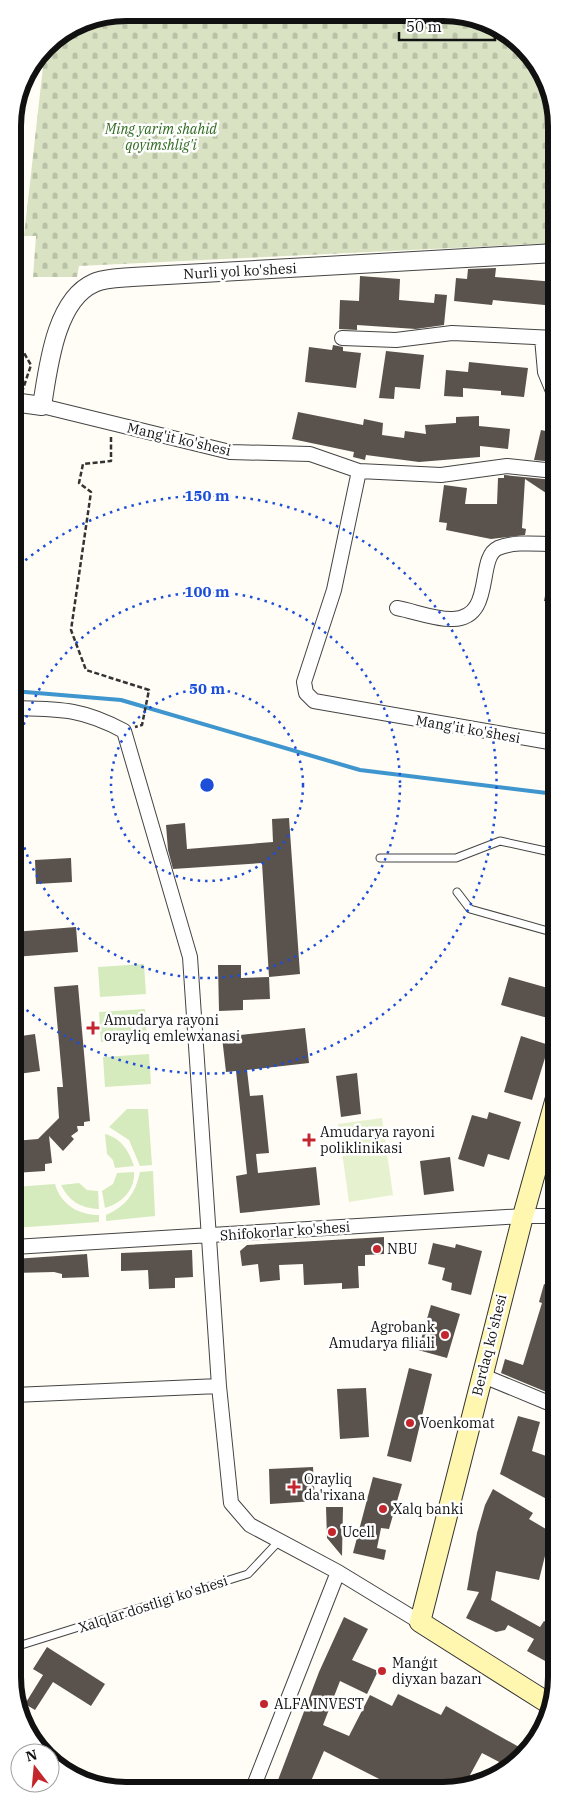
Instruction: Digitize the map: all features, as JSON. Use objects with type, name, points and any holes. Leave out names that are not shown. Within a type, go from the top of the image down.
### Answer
[{"type":"main road","name":"Berdaq ko'shesi","points":[[420,1622],[522,1216],[548,1126]]},
{"type":"main road","points":[[420,1622],[545,1701]]},
{"type":"street","name":"Nurli yol ko'shesi","points":[[42,406],[51,352],[68,305],[94,283],[132,277],[548,253]]},
{"type":"street","points":[[342,338],[396,340],[452,333],[548,338],[545,372],[548,379]]},
{"type":"street","points":[[21,403],[42,406]]},
{"type":"street","name":"Mang'it ko'shesi","points":[[42,406],[230,452],[310,454],[360,471],[440,475],[507,466],[548,470]]},
{"type":"street","name":"Mang'it ko'shesi","points":[[360,471],[334,590],[304,682],[306,693],[314,701],[548,742]]},
{"type":"street","points":[[397,608],[452,619],[464,618],[479,604],[490,554],[497,548],[513,544],[548,544]]},
{"type":"street","points":[[21,708],[69,709],[104,720],[124,731],[190,957],[219,1386],[231,1503],[250,1525],[338,1572],[420,1622]]},
{"type":"street","name":"Shifokorlar ko'shesi","points":[[21,1247],[522,1216],[548,1216]]},
{"type":"street","points":[[481,1375],[548,1403]]},
{"type":"street","points":[[21,1396],[219,1386]]},
{"type":"street","points":[[255,1782],[338,1572]]},
{"type":"lane","points":[[380,858],[456,858],[500,841],[548,851]]},
{"type":"lane","points":[[457,892],[470,908],[548,931]]},
{"type":"lane","name":"Xalqlar dostligi ko'shesi","points":[[21,1645],[248,1574],[279,1541]]},
{"type":"path","points":[[21,348],[31,365],[21,390]]},
{"type":"path","points":[[111,423],[111,461],[83,464],[79,483],[91,492],[71,630],[86,670],[148,690],[142,725]]},
{"type":"green space","name":"Ming yarim shahid qoyimshlig'i","points":[[120,21],[442,21],[463,23],[495,35],[517,52],[534,74],[546,106],[548,127],[548,243],[79,266],[77,277],[33,277],[36,236],[24,236],[44,62],[68,39],[86,29],[106,23]]},
{"type":"green space","points":[[144,964],[146,994],[100,997],[98,967]]},
{"type":"green space","points":[[145,1009],[147,1039],[101,1042],[99,1012]]},
{"type":"green space","points":[[149,1054],[151,1084],[105,1087],[103,1057]]},
{"type":"green space","points":[[127,1109],[148,1109],[152,1165],[140,1166],[129,1140],[109,1127]]},
{"type":"green space","points":[[382,1118],[393,1195],[349,1202],[338,1124]]},
{"type":"green space","points":[[105,1134],[116,1139],[124,1146],[134,1166],[115,1168],[113,1160],[107,1154]]},
{"type":"green space","points":[[153,1171],[155,1216],[106,1221],[106,1215],[119,1208],[129,1198],[136,1186],[140,1172]]},
{"type":"green space","points":[[134,1172],[132,1185],[126,1195],[116,1203],[105,1208],[102,1191],[113,1184],[117,1173]]},
{"type":"green space","points":[[79,1183],[87,1190],[98,1191],[99,1209],[92,1209],[76,1203],[67,1195],[61,1185]]},
{"type":"green space","points":[[55,1184],[66,1203],[78,1211],[99,1215],[99,1222],[21,1228],[21,1186]]},
{"type":"building","points":[[496,268],[495,277],[548,281],[548,305],[493,300],[492,305],[454,301],[456,278],[467,279],[468,269]]},
{"type":"building","points":[[360,276],[400,279],[399,300],[434,303],[435,294],[447,295],[444,325],[416,329],[357,325],[357,330],[339,329],[340,300],[359,301]]},
{"type":"building","points":[[333,345],[343,347],[343,351],[361,353],[356,388],[305,382],[309,347],[332,350]]},
{"type":"building","points":[[386,351],[424,355],[420,389],[395,387],[394,399],[379,398]]},
{"type":"building","points":[[469,362],[528,368],[524,397],[501,395],[501,391],[463,388],[463,397],[444,396],[446,370],[468,372]]},
{"type":"building","points":[[298,412],[363,425],[364,419],[383,423],[382,435],[404,438],[405,431],[426,434],[425,425],[456,423],[456,417],[479,416],[479,426],[510,429],[508,449],[480,446],[480,457],[419,462],[366,455],[365,460],[353,457],[354,452],[292,439]]},
{"type":"building","points":[[541,430],[548,432],[548,461],[534,460]]},
{"type":"building","points":[[504,475],[548,479],[548,494],[525,479],[522,528],[526,529],[525,535],[491,539],[446,530],[447,523],[439,522],[444,485],[467,488],[465,504],[497,504],[498,478],[504,478]]},
{"type":"building","points":[[548,580],[548,602],[544,601]]},
{"type":"building","points":[[289,818],[300,974],[269,977],[262,863],[173,869],[168,850],[166,825],[185,823],[187,849],[273,842],[272,819]]},
{"type":"building","points":[[71,858],[72,882],[36,884],[35,860]]},
{"type":"building","points":[[76,927],[78,952],[21,956],[21,931]]},
{"type":"building","points":[[218,965],[241,965],[241,978],[269,977],[270,999],[243,1000],[243,1010],[219,1011]]},
{"type":"building","points":[[509,977],[548,988],[548,1018],[501,1005]]},
{"type":"building","points":[[78,985],[90,1121],[84,1122],[84,1126],[77,1126],[78,1131],[71,1136],[74,1139],[63,1151],[49,1136],[52,1163],[45,1164],[45,1171],[21,1173],[21,1140],[38,1139],[59,1118],[57,1087],[63,1087],[54,987]]},
{"type":"building","points":[[305,1028],[309,1063],[247,1070],[250,1096],[263,1095],[269,1153],[256,1154],[258,1173],[316,1167],[320,1205],[240,1213],[236,1176],[247,1174],[236,1071],[226,1072],[222,1037]]},
{"type":"building","points":[[35,1034],[40,1071],[21,1074],[21,1036]]},
{"type":"building","points":[[521,1036],[548,1045],[532,1100],[504,1092]]},
{"type":"building","points":[[357,1073],[361,1114],[341,1117],[336,1076]]},
{"type":"building","points":[[489,1112],[521,1122],[509,1160],[488,1154],[484,1167],[458,1159],[472,1115],[487,1119]]},
{"type":"building","points":[[450,1157],[454,1191],[424,1195],[420,1161]]},
{"type":"building","points":[[384,1237],[384,1254],[365,1255],[365,1266],[358,1266],[359,1288],[342,1289],[342,1283],[304,1285],[303,1264],[279,1265],[280,1280],[260,1282],[258,1264],[242,1266],[240,1251],[247,1245]]},
{"type":"building","points":[[433,1243],[455,1248],[456,1244],[482,1251],[471,1295],[451,1290],[452,1283],[442,1280],[445,1268],[428,1264]]},
{"type":"building","points":[[192,1250],[193,1277],[175,1278],[175,1288],[149,1289],[148,1270],[121,1271],[121,1253]]},
{"type":"building","points":[[87,1254],[89,1277],[62,1278],[62,1274],[54,1272],[21,1273],[21,1259]]},
{"type":"building","points":[[544,1284],[548,1285],[548,1393],[501,1373],[505,1359],[523,1365],[542,1303],[539,1302]]},
{"type":"building","points":[[431,1305],[460,1314],[447,1358],[418,1350]]},
{"type":"building","points":[[409,1368],[432,1374],[411,1462],[387,1456]]},
{"type":"building","points":[[366,1388],[369,1437],[340,1439],[337,1389]]},
{"type":"building","points":[[518,1416],[540,1422],[532,1451],[548,1457],[548,1500],[500,1474]]},
{"type":"building","points":[[313,1467],[315,1501],[270,1504],[269,1469]]},
{"type":"building","points":[[373,1477],[402,1484],[389,1529],[381,1528],[377,1548],[386,1550],[384,1560],[353,1553]]},
{"type":"building","points":[[493,1489],[533,1513],[529,1519],[548,1530],[548,1544],[539,1580],[496,1571],[491,1600],[540,1627],[544,1621],[548,1623],[548,1663],[527,1651],[534,1639],[508,1625],[505,1630],[496,1632],[466,1618],[479,1592],[467,1590],[477,1533],[485,1505]]},
{"type":"building","points":[[326,1507],[343,1507],[342,1556],[327,1538]]},
{"type":"building","points":[[344,1617],[368,1629],[352,1660],[378,1671],[367,1694],[340,1681],[323,1725],[349,1736],[370,1695],[392,1706],[398,1694],[441,1715],[446,1706],[520,1748],[502,1763],[482,1753],[468,1778],[442,1782],[385,1782],[324,1751],[311,1782],[277,1782],[319,1672]]},
{"type":"building","points":[[47,1647],[105,1684],[91,1706],[53,1682],[35,1710],[25,1704],[43,1675],[33,1669]]},
{"type":"waterway","points":[[21,692],[121,700],[360,770],[548,793]]},
{"type":"place","name":"Amudarya rayoni orayliq emlewxanasi","points":[[93,1028]]},
{"type":"place","name":"Amudarya rayoni poliklinikasi","points":[[309,1140]]},
{"type":"place","name":"NBU","points":[[377,1249]]},
{"type":"place","name":"Agrobank Amudarya filiali","points":[[445,1335]]},
{"type":"place","name":"Voenkomat","points":[[410,1423]]},
{"type":"place","name":"Orayliq da'rixana","points":[[294,1487]]},
{"type":"place","name":"Xalq banki","points":[[383,1509]]},
{"type":"place","name":"Ucell","points":[[332,1532]]},
{"type":"place","name":"Manǵıt diyxan bazarı","points":[[382,1671]]},
{"type":"place","name":"ALFA INVEST","points":[[264,1704]]}]
